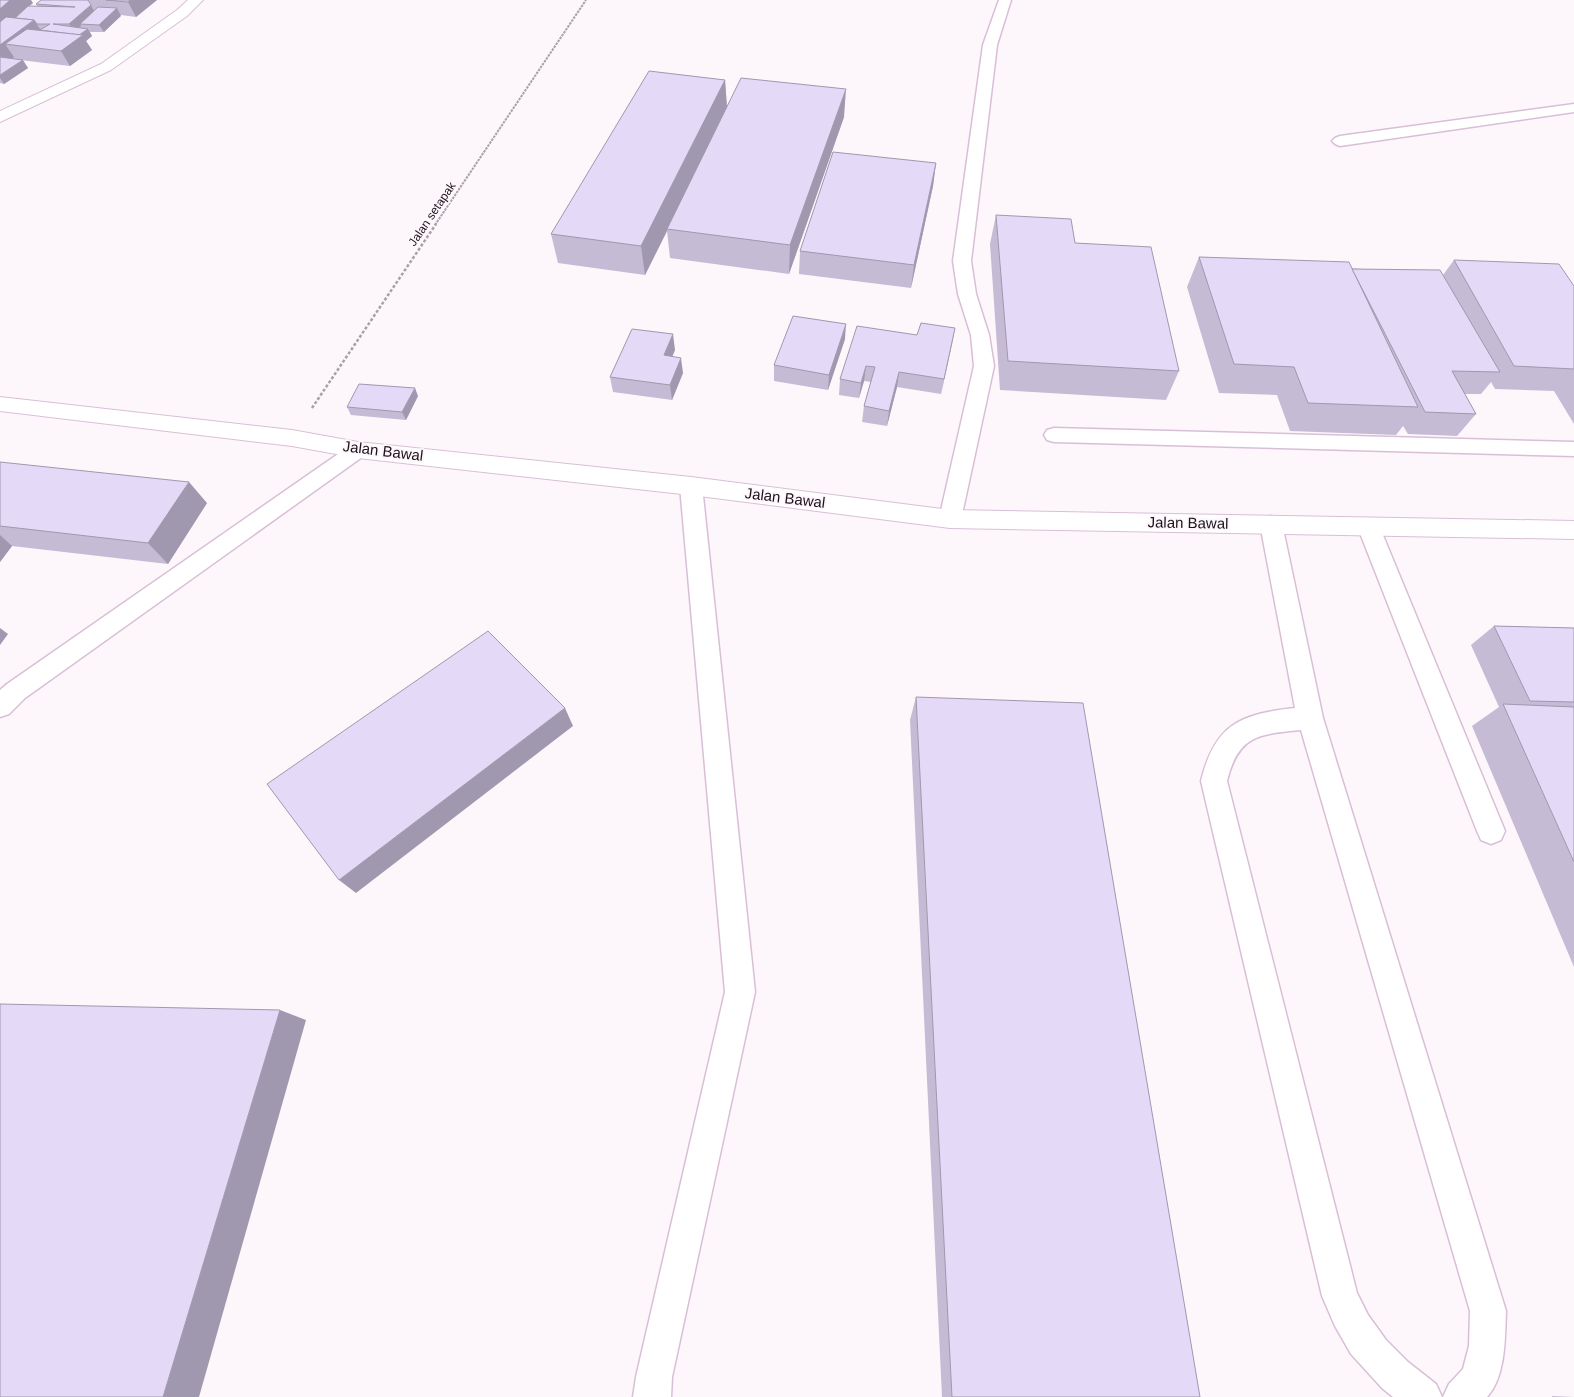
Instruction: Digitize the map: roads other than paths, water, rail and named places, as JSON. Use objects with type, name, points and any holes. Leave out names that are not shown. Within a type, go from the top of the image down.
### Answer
[{"type":"street","points":[[0,117],[106,67],[182,13],[196,0]]},
{"type":"street","name":"Jalan Bawal","points":[[0,404],[292,438],[358,450],[691,486],[950,519],[1271,524],[1369,528],[1574,530]]},
{"type":"lane","points":[[950,519],[984,366],[980,335],[967,294],[962,261],[990,44],[1005,0]]},
{"type":"lane","points":[[1340,140],[1574,108]]},
{"type":"lane","points":[[1054,435],[1574,449]]},
{"type":"lane","points":[[0,706],[16,692],[161,587],[358,450]]},
{"type":"lane","points":[[652,1397],[654,1377],[740,992],[691,486]]},
{"type":"lane","points":[[1271,524],[1310,718],[1488,1311],[1487,1346],[1479,1379],[1462,1397]]},
{"type":"lane","points":[[1369,528],[1492,831]]},
{"type":"lane","points":[[1310,718],[1254,725],[1232,738],[1220,757],[1214,780],[1340,1296],[1350,1320],[1366,1344],[1394,1375],[1423,1397]]}]
